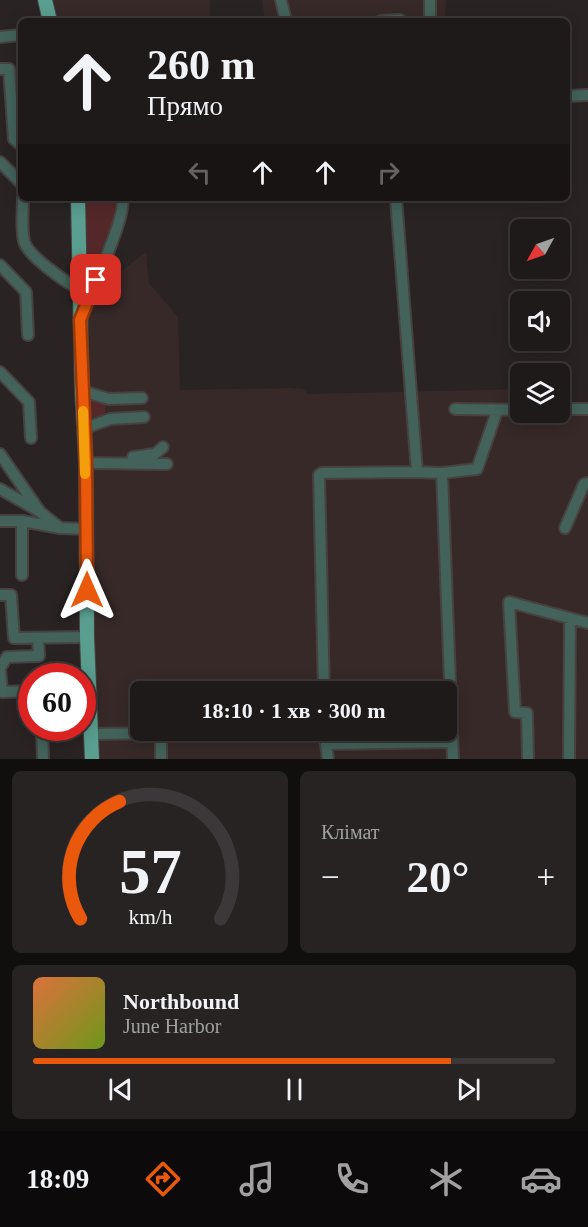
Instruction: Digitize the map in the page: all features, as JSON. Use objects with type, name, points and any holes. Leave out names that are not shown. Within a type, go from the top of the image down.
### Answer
[{"type":"main road","points":[[45,0],[49,18]]},
{"type":"main road","points":[[78,201],[82,391],[86,460],[88,663]]},
{"type":"main road","points":[[92,741],[92,759]]},
{"type":"street","points":[[281,0],[285,18]]},
{"type":"street","points":[[430,0],[430,18]]},
{"type":"street","points":[[0,37],[18,35]]},
{"type":"street","points":[[0,69],[9,69],[14,139],[18,142]]},
{"type":"street","points":[[570,96],[588,95]]},
{"type":"street","points":[[0,162],[18,180]]},
{"type":"street","points":[[23,201],[24,240],[27,248],[62,279],[80,289]]},
{"type":"street","points":[[80,320],[119,220],[123,201]]},
{"type":"street","points":[[396,201],[417,472]]},
{"type":"street","points":[[0,265],[26,292],[28,334]]},
{"type":"street","points":[[0,372],[29,402],[30,438]]},
{"type":"street","points":[[82,391],[109,399],[142,398]]},
{"type":"street","points":[[109,399],[110,419]]},
{"type":"street","points":[[570,410],[588,409]]},
{"type":"street","points":[[455,410],[510,410]]},
{"type":"street","points":[[324,681],[319,475],[322,473],[442,473],[477,469],[497,411]]},
{"type":"street","points":[[84,429],[110,419],[144,417]]},
{"type":"street","points":[[86,460],[146,456],[155,454],[163,447]]},
{"type":"street","points":[[0,454],[40,512]]},
{"type":"street","points":[[86,460],[167,464]]},
{"type":"street","points":[[442,473],[453,759]]},
{"type":"street","points":[[565,528],[584,484],[588,483]]},
{"type":"street","points":[[0,489],[40,512],[60,528]]},
{"type":"street","points":[[0,521],[22,520],[60,528],[86,529]]},
{"type":"street","points":[[22,520],[22,575]]},
{"type":"street","points":[[0,595],[11,595],[14,638],[87,637]]},
{"type":"street","points":[[528,759],[527,713],[515,712],[509,602],[588,623]]},
{"type":"street","points":[[569,759],[570,618]]},
{"type":"street","points":[[18,691],[2,692],[0,669],[7,657],[39,656],[38,638]]},
{"type":"street","points":[[96,734],[160,734],[161,759]]},
{"type":"street","points":[[42,741],[43,759]]},
{"type":"street","points":[[326,741],[328,759]]},
{"type":"street","points":[[326,744],[452,742]]},
{"type":"shaded area","points":[[45,0],[210,0],[210,17],[49,18]]},
{"type":"shaded area","points":[[262,0],[446,0],[445,18],[265,18]]},
{"type":"shaded area","points":[[85,201],[115,201],[118,208],[87,287]]},
{"type":"shaded area","points":[[146,252],[149,283],[178,317],[180,390],[290,388],[303,389],[308,394],[510,389],[510,423],[570,423],[570,410],[588,407],[588,759],[91,759],[90,741],[96,741],[96,663],[88,663],[78,321],[95,278],[113,277]]},
{"type":"shaded area","points":[[90,399],[105,400],[105,417],[91,418]]},
{"type":"slow traffic","points":[[83,411],[85,474]]},
{"type":"route","points":[[87,590],[86,463],[80,320],[96,280]]}]
